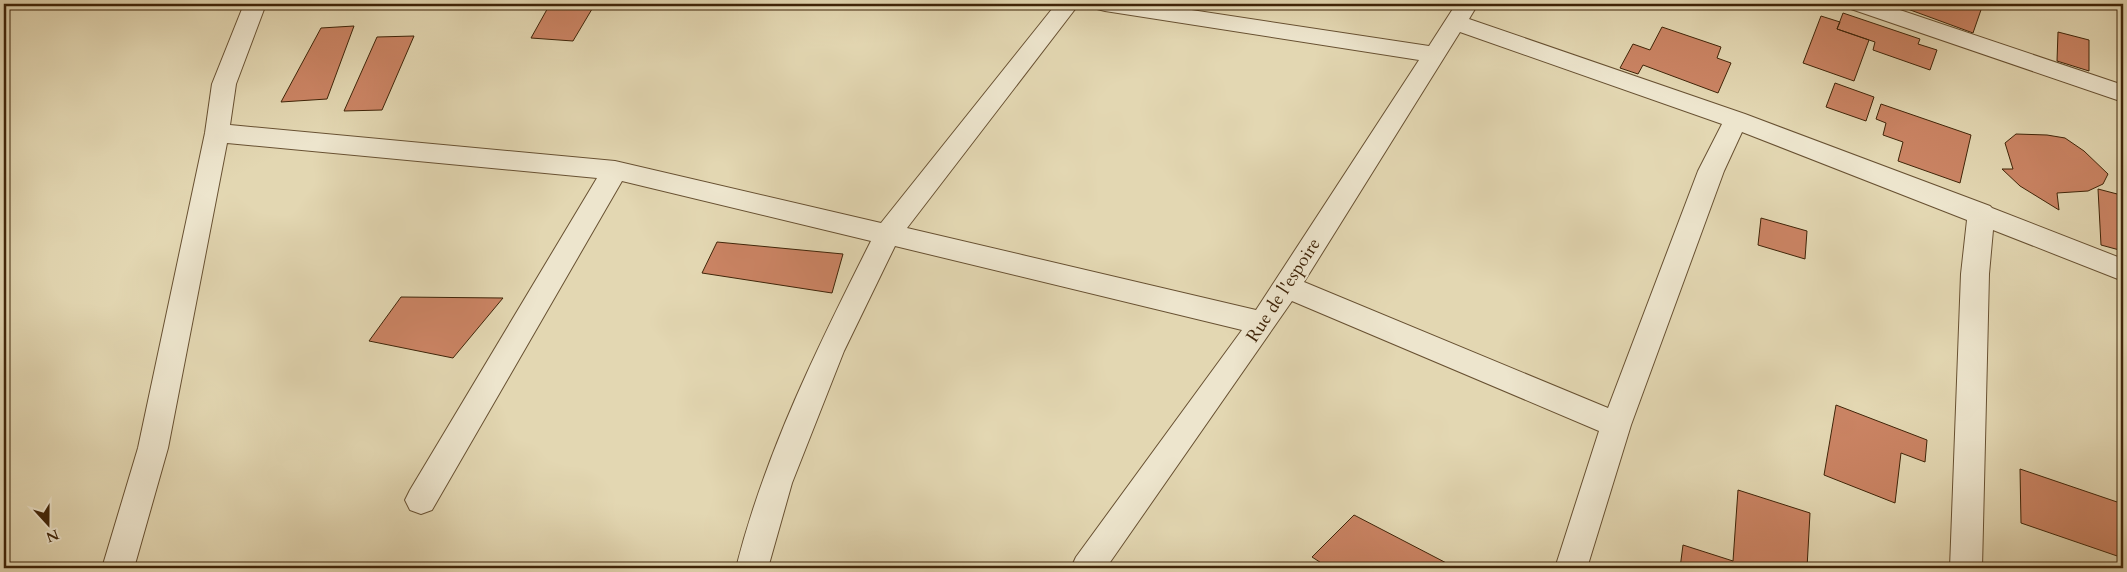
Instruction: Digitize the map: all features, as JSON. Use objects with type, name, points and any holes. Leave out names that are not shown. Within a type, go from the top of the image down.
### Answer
[{"type":"street","points":[[118,568],[153,448],[217,132],[224,84],[239,41],[255,4]]},
{"type":"street","points":[[752,568],[777,483],[830,351],[888,234],[1068,4]]},
{"type":"street","points":[[1105,4],[1432,54]]},
{"type":"street","points":[[1859,4],[2123,94]]},
{"type":"street","points":[[1460,13],[1981,213],[2123,270]]},
{"type":"street","name":"Rue de l'espoire","points":[[1087,568],[1263,323],[1432,54],[1460,13]]},
{"type":"street","points":[[1571,568],[1616,425],[1711,171],[1736,120]]},
{"type":"street","points":[[217,132],[615,170],[1263,323]]},
{"type":"street","points":[[421,500],[615,170]]},
{"type":"street","points":[[1966,568],[1975,274],[1981,213]]},
{"type":"street","points":[[1286,287],[1616,425]]},
{"type":"building","points":[[550,4],[595,4],[573,41],[531,38]]},
{"type":"building","points":[[1894,4],[1983,4],[1973,33]]},
{"type":"building","points":[[1843,13],[1920,39],[1918,44],[1937,50],[1930,70],[1873,50],[1875,42],[1837,29]]},
{"type":"building","points":[[1821,16],[1840,22],[1837,29],[1869,40],[1854,81],[1803,63]]},
{"type":"building","points":[[354,26],[327,99],[281,102],[321,28]]},
{"type":"building","points":[[1662,27],[1721,47],[1717,58],[1731,63],[1718,93],[1643,65],[1638,74],[1620,68],[1633,44],[1650,50]]},
{"type":"building","points":[[2058,32],[2089,40],[2089,71],[2057,61]]},
{"type":"building","points":[[414,36],[382,110],[344,111],[377,37]]},
{"type":"building","points":[[1835,83],[1874,97],[1866,121],[1826,107]]},
{"type":"building","points":[[1881,104],[1971,135],[1960,183],[1898,161],[1903,142],[1883,135],[1886,123],[1876,119]]},
{"type":"building","points":[[2016,134],[2047,135],[2065,138],[2084,151],[2108,174],[2103,184],[2088,191],[2057,193],[2059,210],[2020,186],[2002,169],[2013,169],[2005,143]]},
{"type":"building","points":[[2098,189],[2121,195],[2123,251],[2101,245]]},
{"type":"building","points":[[1761,218],[1807,231],[1805,259],[1758,245]]},
{"type":"building","points":[[717,242],[843,254],[832,293],[702,273]]},
{"type":"building","points":[[401,297],[503,298],[453,358],[369,341]]},
{"type":"building","points":[[1836,405],[1927,440],[1925,462],[1901,453],[1895,503],[1824,475]]},
{"type":"building","points":[[2020,469],[2123,504],[2123,558],[2021,523]]},
{"type":"building","points":[[1738,490],[1810,513],[1807,568],[1680,568],[1683,545],[1733,561]]},
{"type":"building","points":[[1354,515],[1456,568],[1329,568],[1312,557]]}]
